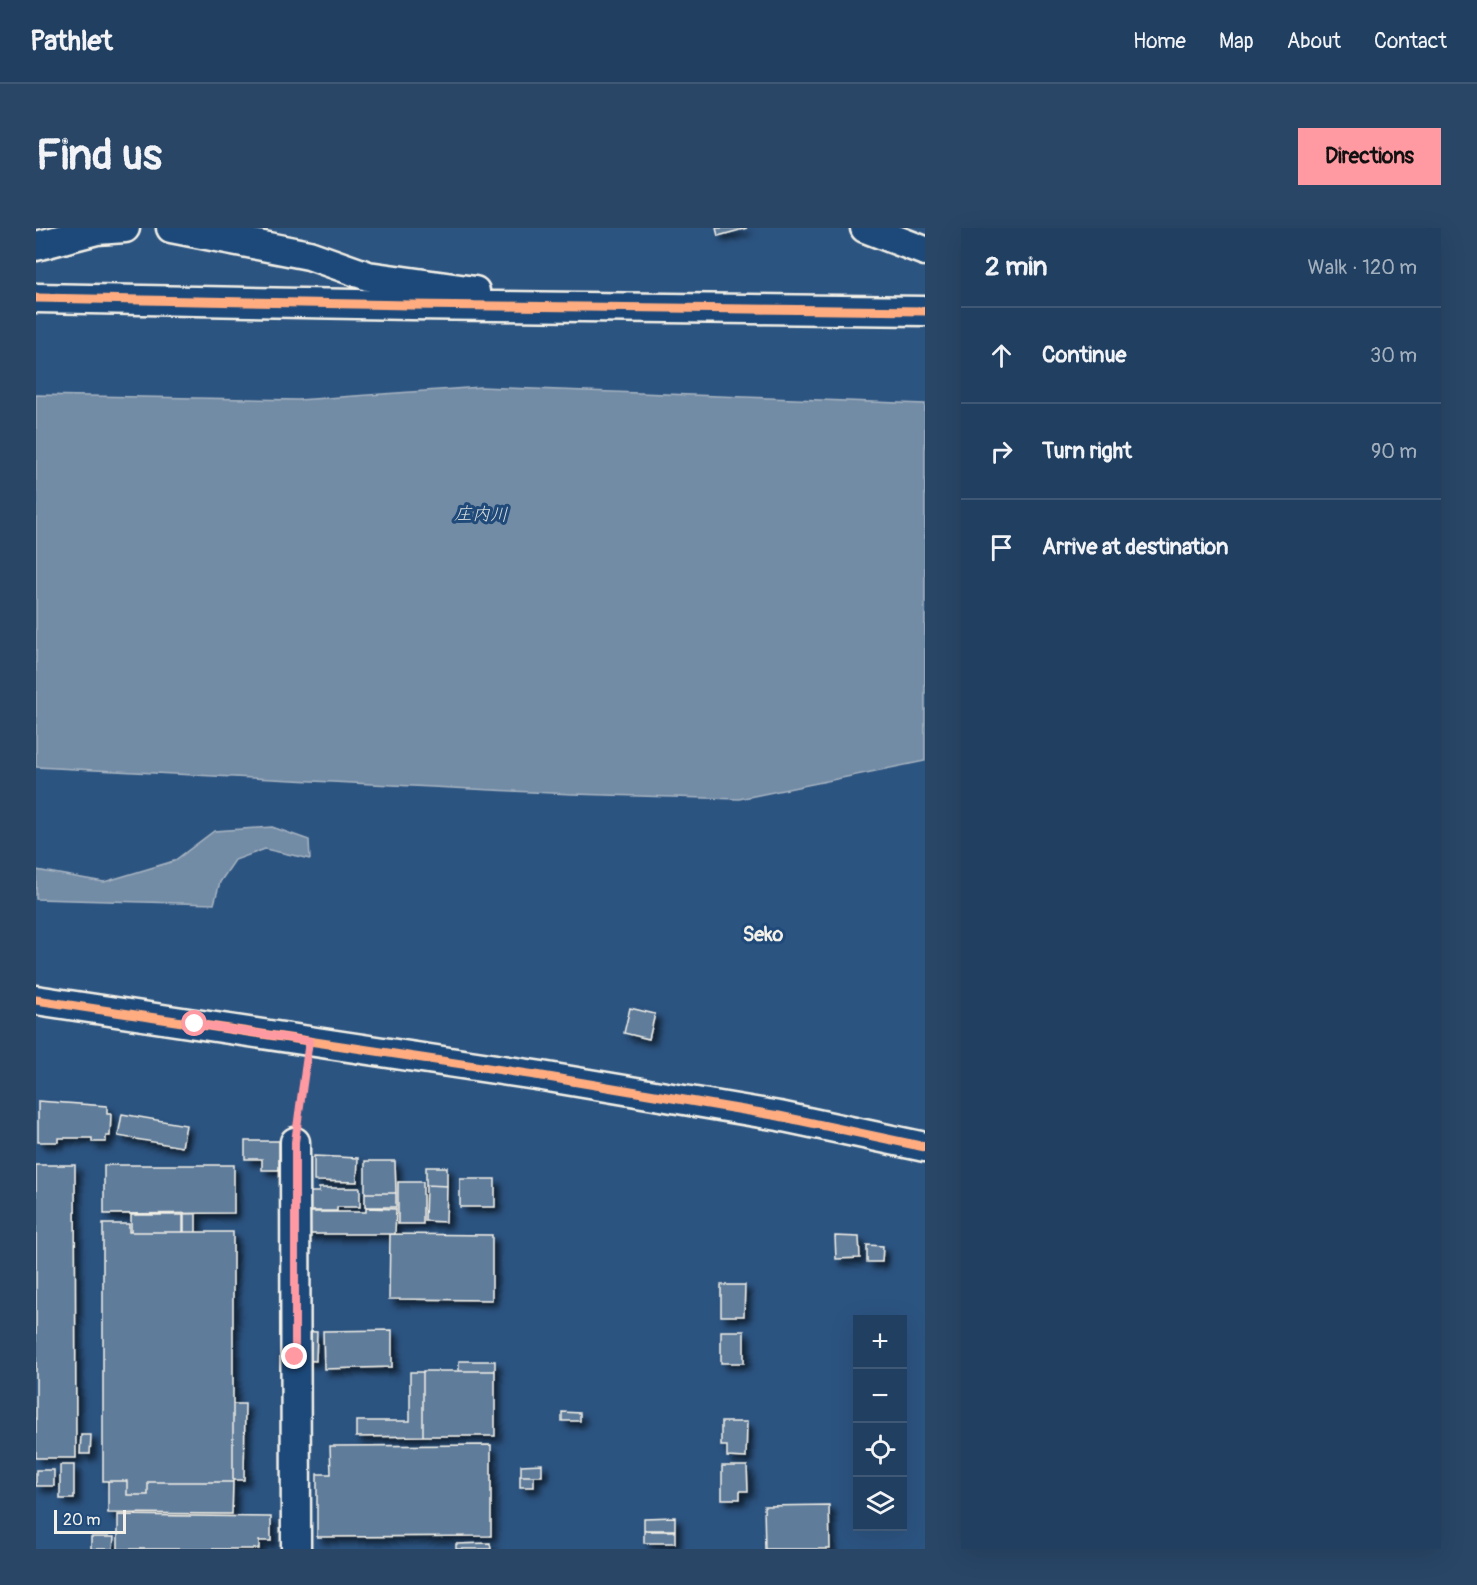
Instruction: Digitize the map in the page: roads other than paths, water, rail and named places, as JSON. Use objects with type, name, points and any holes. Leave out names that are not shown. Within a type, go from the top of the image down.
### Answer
[{"type":"street","points":[[36,246],[97,230],[125,228]]},
{"type":"street","points":[[171,228],[309,255],[368,276],[492,294],[512,306]]},
{"type":"street","points":[[865,228],[925,251]]},
{"type":"street","points":[[36,298],[925,311]]},
{"type":"street","points":[[36,1000],[542,1076],[779,1116],[925,1147]]},
{"type":"street","points":[[295,1142],[296,1549]]},
{"type":"water","name":"庄内川","points":[[481,387],[925,404],[925,761],[739,799],[572,794],[36,767],[36,395],[298,400]]},
{"type":"water","points":[[272,827],[309,840],[310,859],[265,849],[235,860],[220,882],[214,904],[36,899],[36,870],[104,882],[174,861],[214,831]]},
{"type":"district","name":"Seko","points":[[763,934]]}]
